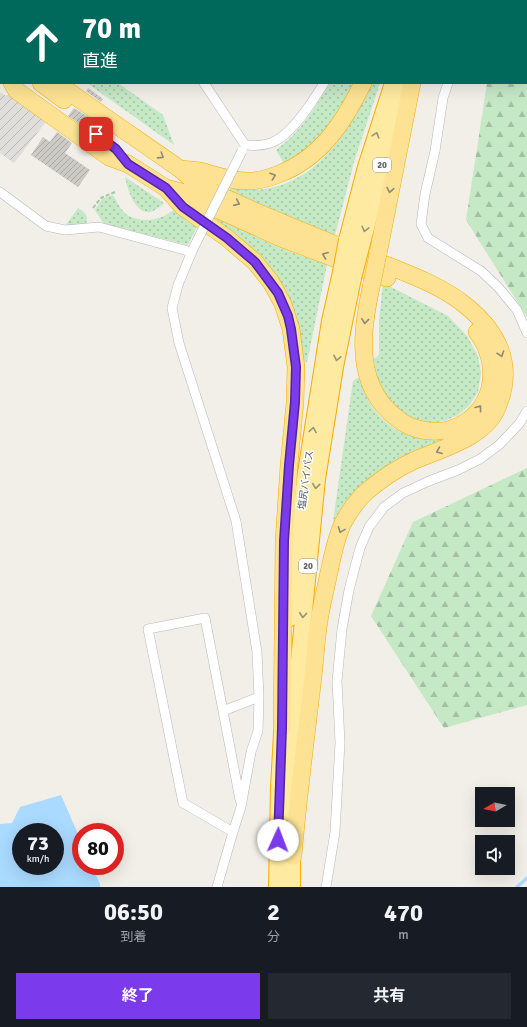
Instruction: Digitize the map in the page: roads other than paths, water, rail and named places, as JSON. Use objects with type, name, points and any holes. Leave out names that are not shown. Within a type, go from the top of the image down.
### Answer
[{"type":"highway","points":[[13,84],[17,91],[109,158],[128,164],[166,188],[183,207],[227,238],[255,262],[278,293],[288,316],[296,367],[295,402],[284,541],[282,728]]},
{"type":"highway","points":[[23,84],[116,149],[128,164]]},
{"type":"highway","points":[[42,84],[123,142],[141,143]]},
{"type":"highway","points":[[58,84],[180,169],[199,185],[290,227],[437,287],[465,305],[482,321],[498,344],[504,364],[505,374],[503,391],[496,412],[486,423],[461,441],[400,468],[376,483],[363,495],[343,523],[332,556],[319,621],[298,797],[293,856]]},
{"type":"highway","points":[[74,84],[135,128],[141,143]]},
{"type":"highway","points":[[180,169],[249,182],[268,178],[292,168],[313,155],[327,141],[347,114],[362,84]]},
{"type":"highway","name":"塩尻バイパス","points":[[292,887],[293,856],[291,791],[304,601],[318,471],[335,367],[347,275],[354,244],[366,167],[393,84]]},
{"type":"highway","name":"塩尻バイパス","points":[[354,244],[404,84]]},
{"type":"highway","points":[[166,188],[192,195],[210,206],[283,239],[374,272],[414,287],[457,311],[468,321],[483,339],[489,355],[492,382],[487,397],[478,411],[465,422],[450,430],[433,431],[414,428],[393,416],[376,395],[364,362],[363,349],[366,312],[374,272],[378,254],[412,84]]},
{"type":"highway","name":"塩尻バイパス","points":[[277,887],[282,728],[292,600],[305,479],[330,321],[347,275]]},
{"type":"street","points":[[205,84],[244,148]]},
{"type":"street","points":[[244,148],[274,142],[283,135],[295,125],[323,84]]},
{"type":"street","points":[[448,84],[443,98],[435,152],[425,194],[421,224],[428,238],[481,271],[498,287],[517,310],[527,333]]},
{"type":"street","points":[[216,887],[241,807],[251,752],[258,731],[258,652],[236,521],[179,343],[172,308],[178,285],[193,250],[244,148]]},
{"type":"street","points":[[0,192],[46,226],[66,230],[99,227],[193,250]]},
{"type":"street","points":[[326,887],[335,832],[337,803],[340,743],[337,681],[342,628],[349,590],[360,548],[369,526],[384,507],[403,494],[480,459],[499,445],[519,424],[527,411]]},
{"type":"street","points":[[232,832],[184,803],[148,629],[205,618],[241,807]]},
{"type":"street","points":[[223,711],[259,697]]},
{"type":"water","points":[[61,795],[73,823],[72,875],[96,875],[100,887],[0,887],[0,824],[12,823],[20,807]]},
{"type":"waterway","points":[[517,887],[527,878]]}]
